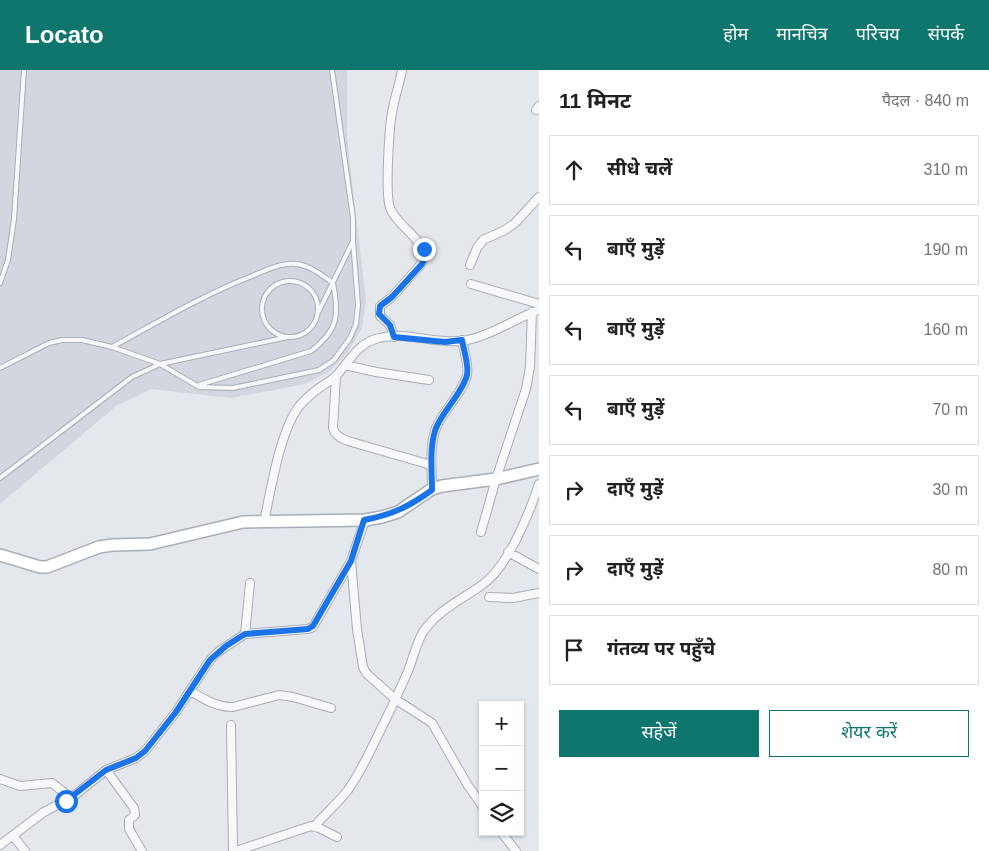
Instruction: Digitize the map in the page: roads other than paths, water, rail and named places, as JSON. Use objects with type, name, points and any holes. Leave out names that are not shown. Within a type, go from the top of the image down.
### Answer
[{"type":"street","points":[[394,337],[390,325],[380,316],[380,306],[392,297],[422,264],[426,254],[420,244],[392,213],[389,201],[392,110],[402,70]]},
{"type":"street","points":[[470,264],[483,240],[515,223],[539,197]]},
{"type":"street","points":[[471,284],[539,304]]},
{"type":"street","points":[[264,522],[284,439],[297,409],[307,398],[336,376],[361,346],[380,338],[394,337],[445,342],[478,337],[535,311],[526,389],[496,479],[481,532]]},
{"type":"street","points":[[432,490],[432,442],[437,427],[464,383],[467,373],[462,340]]},
{"type":"street","points":[[345,365],[386,374],[429,380]]},
{"type":"street","points":[[336,376],[333,428],[335,433],[348,441],[431,465]]},
{"type":"street","points":[[0,555],[40,567],[47,567],[100,547],[150,544],[243,522],[364,520],[398,512],[432,490],[442,486],[496,479],[539,469]]},
{"type":"street","points":[[315,826],[348,790],[379,734],[409,670],[424,630],[442,611],[482,586],[493,576],[530,511],[539,484]]},
{"type":"street","points":[[0,845],[14,837],[34,819],[70,798],[106,770],[136,758],[145,751],[176,712],[210,660],[218,652],[245,634],[308,629],[313,626],[351,561],[364,520]]},
{"type":"street","points":[[508,552],[539,568]]},
{"type":"street","points":[[351,561],[363,667],[372,679],[395,699],[432,723],[479,801]]},
{"type":"street","points":[[245,634],[250,583]]},
{"type":"street","points":[[489,597],[513,598],[539,593]]},
{"type":"street","points":[[190,691],[209,702],[225,707],[233,707],[279,695],[331,708]]},
{"type":"street","points":[[231,725],[234,851],[252,848],[304,828],[315,826],[337,837]]},
{"type":"street","points":[[106,770],[134,808],[135,815],[129,820],[128,826],[142,851]]},
{"type":"street","points":[[0,779],[20,786],[52,783],[57,785],[70,798]]},
{"type":"street","points":[[504,836],[516,851]]},
{"type":"street","points":[[14,837],[25,851]]},
{"type":"lane","points":[[0,283],[8,260],[14,219],[24,70]]},
{"type":"lane","points":[[0,368],[49,343],[62,340],[82,340],[112,347],[160,364],[197,386],[233,388],[319,370],[334,360],[350,338],[358,315],[353,218],[332,70]]},
{"type":"lane","points":[[318,311],[353,241]]},
{"type":"lane","points":[[112,347],[199,299],[270,269],[288,264],[305,265],[313,268],[333,283],[337,306],[335,321],[332,329],[317,347],[311,351],[197,386]]},
{"type":"lane","points":[[0,478],[132,377],[160,364],[299,336],[309,330],[316,322],[317,300],[312,290],[292,280],[281,282],[272,287],[265,296],[262,307],[263,318],[269,327],[278,334],[288,337]]}]
